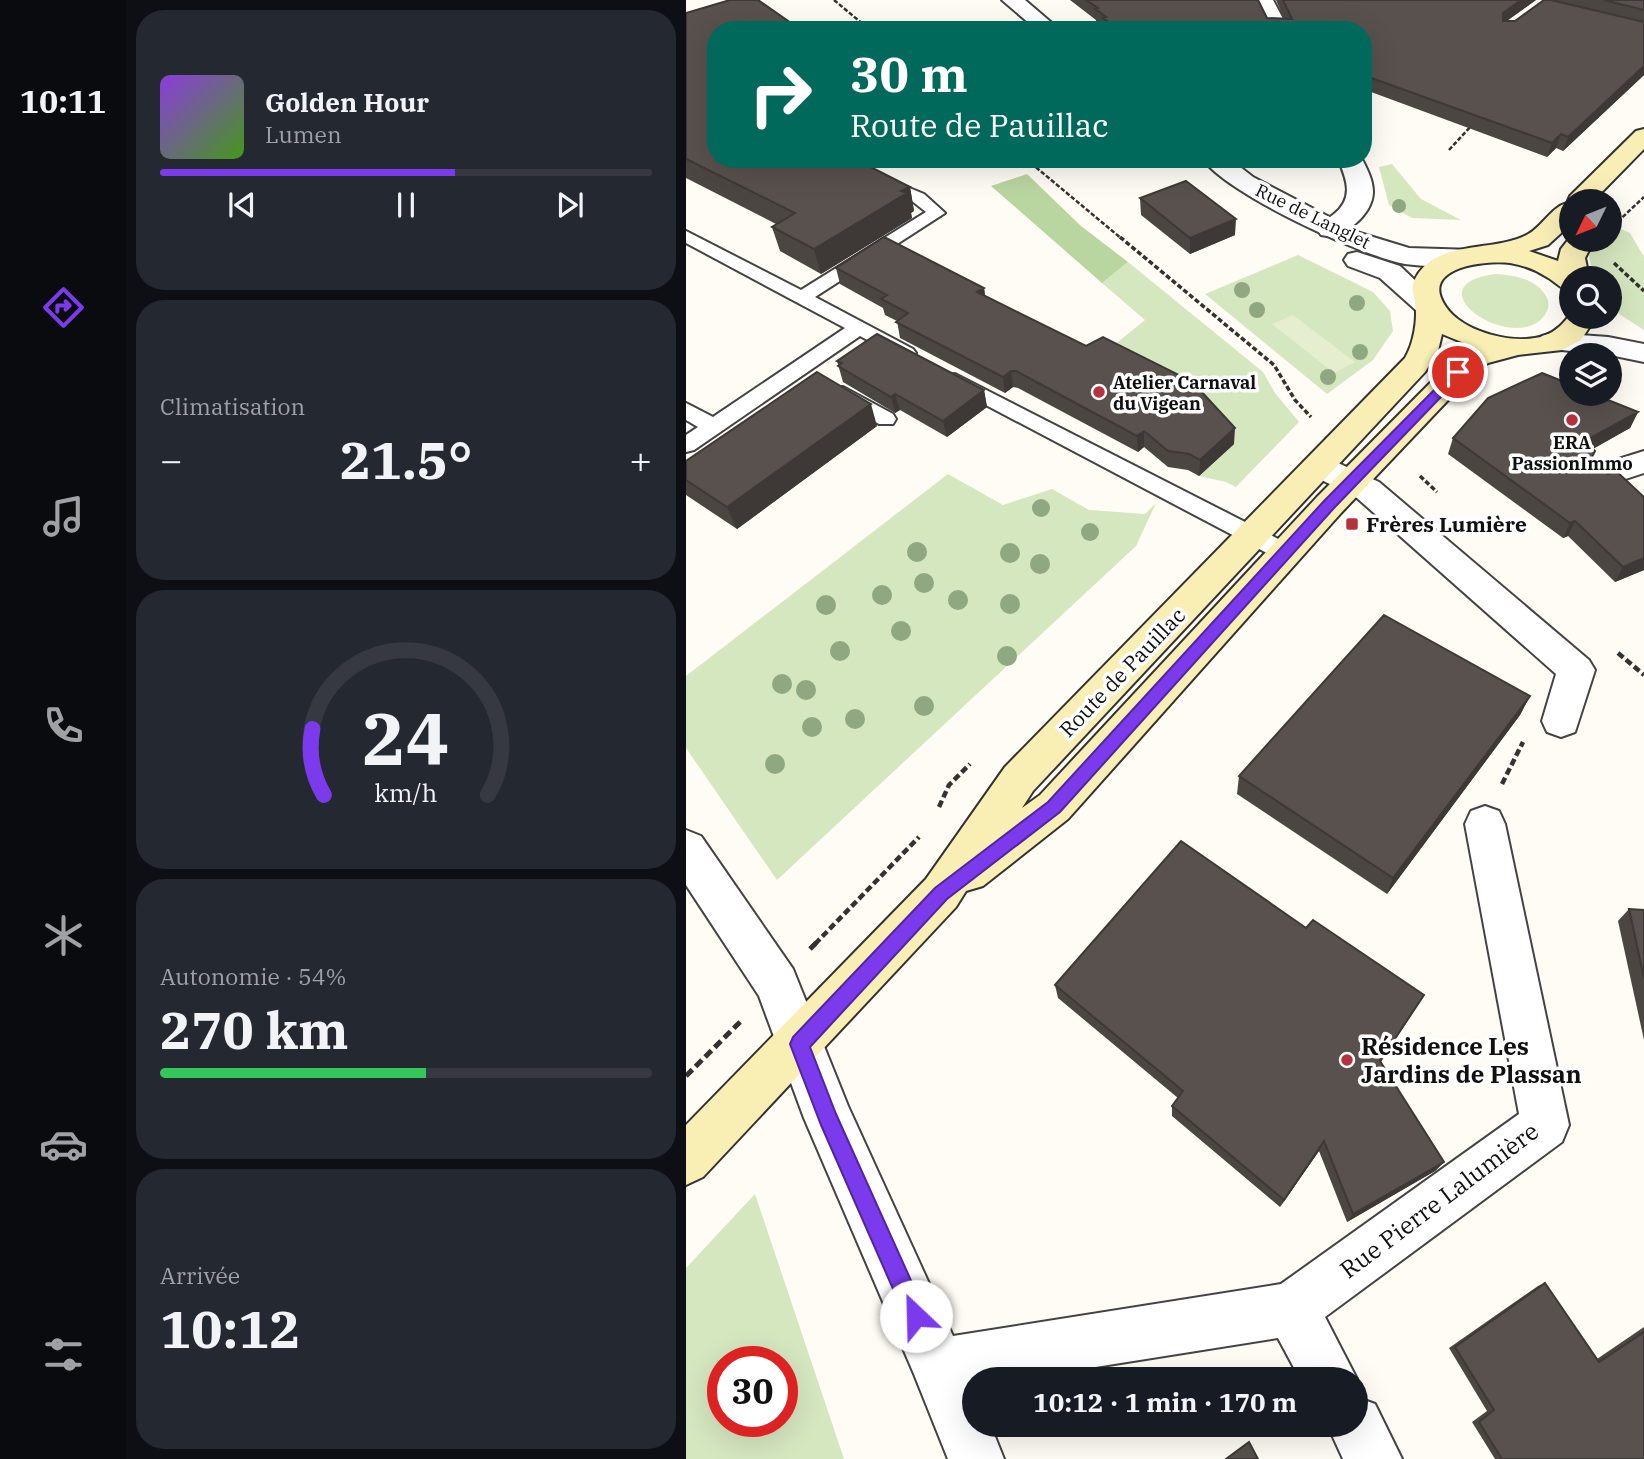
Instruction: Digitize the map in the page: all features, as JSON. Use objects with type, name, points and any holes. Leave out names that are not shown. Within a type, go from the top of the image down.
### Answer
[{"type":"main road","points":[[1592,189],[1644,136]]},
{"type":"main road","points":[[1465,257],[1497,254],[1539,239],[1559,221]]},
{"type":"main road","points":[[1497,254],[1546,266],[1559,275]]},
{"type":"main road","name":"Route de Pauillac","points":[[941,894],[1054,807],[1286,553],[1336,473],[1422,356],[1430,335],[1425,290],[1431,275],[1445,264],[1465,257]]},
{"type":"main road","points":[[1428,306],[1441,321],[1461,334],[1486,343],[1515,347],[1552,342],[1573,329]]},
{"type":"main road","name":"Route de Pauillac","points":[[686,1160],[941,894],[1019,779],[1253,536],[1336,473],[1478,357],[1515,347]]},
{"type":"street","points":[[1012,0],[1039,21]]},
{"type":"street","points":[[1263,0],[1274,21]]},
{"type":"street","name":"Rue de Langlet","points":[[1226,168],[1244,182],[1351,239],[1407,256],[1465,257]]},
{"type":"street","points":[[1330,229],[1352,210],[1363,193],[1362,182],[1355,168]]},
{"type":"street","name":"Rue de Langlet","points":[[1244,182],[1269,215],[1294,234],[1329,251],[1390,272],[1428,306]]},
{"type":"street","points":[[1622,327],[1644,341]]},
{"type":"street","points":[[1552,342],[1608,346],[1644,353]]},
{"type":"street","points":[[1601,476],[1644,462]]},
{"type":"street","points":[[1336,473],[1368,490],[1576,670],[1561,722]]},
{"type":"street","name":"Rue Pierre Lalumière","points":[[938,1365],[1291,1309],[1545,1125],[1485,824]]},
{"type":"street","points":[[686,849],[776,984],[828,1118],[938,1365],[976,1459]]},
{"type":"street","points":[[1291,1309],[1322,1367]]},
{"type":"street","points":[[1362,1437],[1374,1459]]},
{"type":"lane","points":[[802,297],[936,213],[922,200],[864,173]]},
{"type":"lane","points":[[686,236],[1286,553]]},
{"type":"lane","points":[[686,445],[859,328]]},
{"type":"lane","points":[[800,368],[886,419]]},
{"type":"lane","points":[[686,410],[713,427]]},
{"type":"path","points":[[834,0],[859,21]]},
{"type":"path","points":[[1449,150],[1474,122]]},
{"type":"path","points":[[1622,218],[1644,197]]},
{"type":"path","points":[[1612,260],[1644,291]]},
{"type":"path","points":[[1485,824],[1523,744],[1524,732]]},
{"type":"path","points":[[938,810],[949,785],[978,757]]},
{"type":"path","points":[[686,1076],[923,832]]},
{"type":"green space","points":[[1392,164],[1421,199],[1461,220],[1412,218],[1389,205],[1379,167]]},
{"type":"green space","points":[[1027,174],[1081,226],[1128,262],[1102,283],[991,186]]},
{"type":"green space","points":[[1622,229],[1630,233],[1644,257],[1644,330],[1622,316],[1622,266],[1591,266],[1588,252],[1622,252]]},
{"type":"green space","points":[[1298,255],[1373,292],[1390,311],[1393,331],[1373,360],[1327,394],[1205,294]]},
{"type":"green space","points":[[1128,262],[1263,372],[1275,393],[1299,422],[1236,487],[1199,476],[1233,444],[1103,354],[1145,320],[1102,283]]},
{"type":"green space","points":[[1495,274],[1522,278],[1534,284],[1546,295],[1546,313],[1532,325],[1514,328],[1495,324],[1477,315],[1465,304],[1462,292],[1471,281]]},
{"type":"green space","points":[[1293,315],[1355,362],[1334,373],[1272,324]]},
{"type":"green space","points":[[948,474],[1003,505],[1052,489],[1089,510],[1145,514],[1156,503],[1136,546],[777,880],[686,748],[686,676]]},
{"type":"green space","points":[[755,1194],[844,1459],[686,1459],[686,1268]]},
{"type":"building","points":[[730,0],[758,0],[788,21],[707,21],[707,168],[873,168],[910,187],[901,191],[907,193],[814,249],[772,227],[795,213],[686,159],[686,13]]},
{"type":"building","points":[[1086,0],[1258,0],[1267,18],[1292,19],[1283,0],[1521,0],[1503,13],[1503,21],[1515,21],[1544,0],[1551,0],[1644,22],[1644,66],[1568,137],[1561,134],[1552,143],[1372,78],[1372,21],[1107,21],[1095,9],[1098,8]]},
{"type":"building","points":[[1604,0],[1644,0],[1644,10]]},
{"type":"building","points":[[1186,181],[1236,219],[1190,238],[1140,198]]},
{"type":"building","points":[[884,237],[984,288],[977,292],[1086,346],[1103,337],[1199,385],[1199,389],[1235,428],[1200,460],[1189,454],[1168,451],[1144,431],[1137,436],[1016,371],[1003,377],[896,322],[908,313],[881,299],[887,295],[836,268]]},
{"type":"building","points":[[877,334],[984,390],[943,421],[895,394],[891,397],[838,366],[842,363],[837,361]]},
{"type":"building","points":[[817,372],[871,404],[727,507],[686,480],[686,461]]},
{"type":"building","points":[[1542,373],[1559,380],[1559,406],[1622,406],[1638,412],[1585,441],[1595,451],[1590,461],[1595,470],[1608,474],[1616,471],[1644,497],[1644,558],[1623,567],[1575,521],[1570,523],[1453,438],[1488,398]]},
{"type":"building","points":[[1384,615],[1530,696],[1393,878],[1239,776]]},
{"type":"building","points":[[1181,841],[1306,928],[1313,920],[1424,995],[1380,1061],[1444,1162],[1353,1214],[1324,1141],[1284,1200],[1172,1106],[1183,1091],[1055,985]]},
{"type":"building","points":[[1629,909],[1644,910],[1644,978]]},
{"type":"building","points":[[1545,1283],[1599,1362],[1644,1332],[1644,1459],[1502,1459],[1479,1422],[1494,1410],[1455,1347]]},
{"type":"building","points":[[1249,1442],[1258,1459],[1226,1459]]},
{"type":"place","name":"Atelier Carnaval du Vigean","points":[[1099,392]]},
{"type":"place","name":"ERA PassionImmo","points":[[1572,420]]},
{"type":"place","name":"Frères Lumière","points":[[1352,524]]},
{"type":"place","name":"Résidence Les Jardins de Plassan","points":[[1347,1060]]},
{"type":"route","points":[[916,1316],[828,1118],[800,1044],[941,894],[1054,807],[1329,505],[1458,372]]}]
